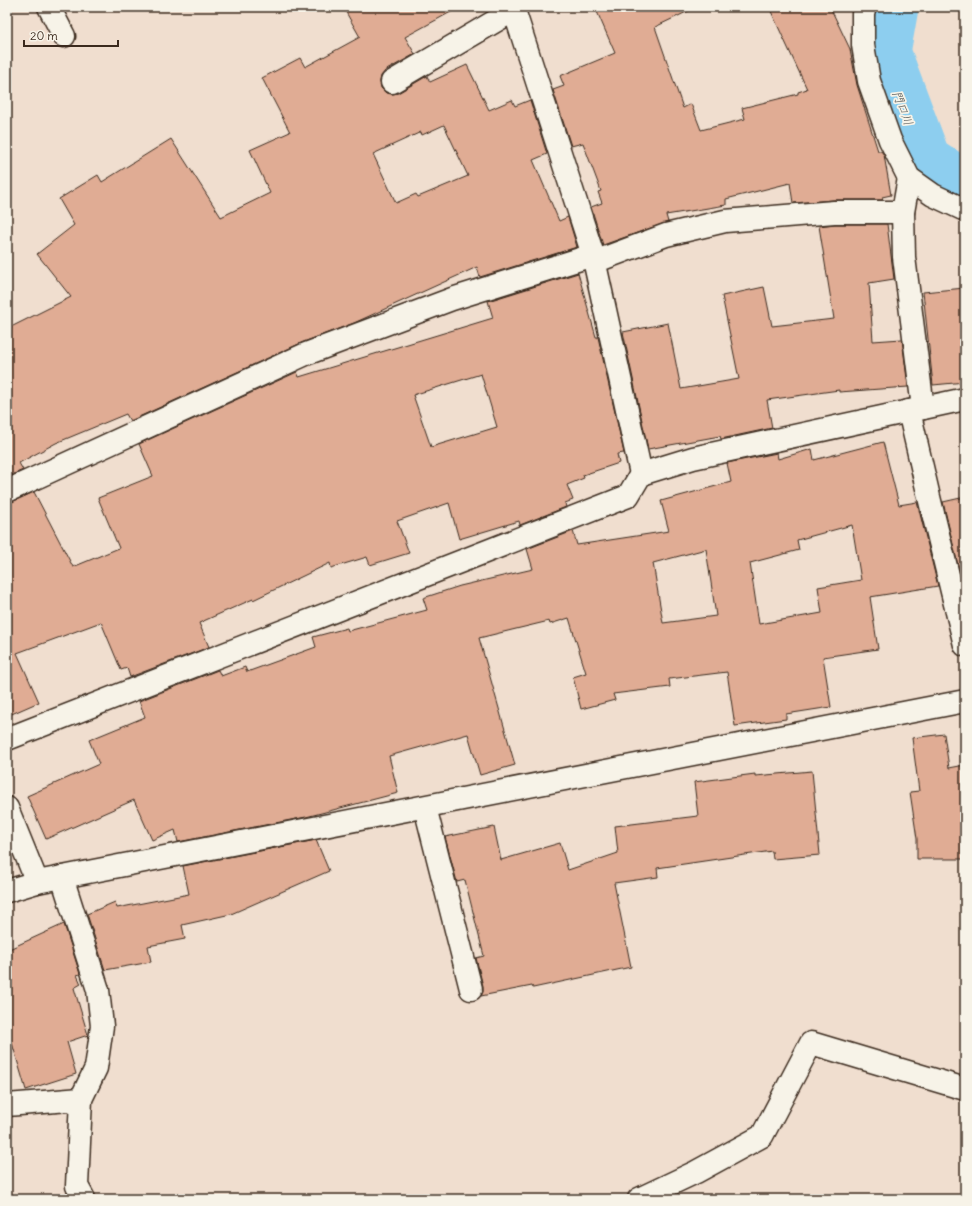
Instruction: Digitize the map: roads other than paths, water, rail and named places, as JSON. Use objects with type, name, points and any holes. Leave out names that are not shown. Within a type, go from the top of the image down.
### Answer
[{"type":"street","points":[[49,7],[64,36]]},
{"type":"street","points":[[865,7],[863,14],[863,45],[869,81],[890,140],[909,178],[933,195],[965,210]]},
{"type":"street","points":[[392,82],[514,8],[594,258],[641,474]]},
{"type":"street","points":[[909,178],[903,212],[904,257],[916,410],[929,497],[965,645]]},
{"type":"street","points":[[7,491],[306,354],[452,299],[594,258],[666,235],[725,221],[834,212],[903,212]]},
{"type":"street","points":[[7,739],[628,496],[641,474],[693,458],[965,399]]},
{"type":"street","points":[[7,891],[37,882],[62,877],[965,701]]},
{"type":"street","points":[[425,807],[471,989]]},
{"type":"street","points":[[7,808],[37,882]]},
{"type":"street","points":[[62,877],[98,990],[102,1026],[96,1068],[81,1099],[77,1186],[84,1199]]},
{"type":"street","points":[[639,1199],[696,1172],[762,1136],[811,1042],[965,1090]]},
{"type":"street","points":[[7,1105],[81,1099]]},
{"type":"waterway","name":"門口川","points":[[890,7],[882,52],[923,162],[947,178],[965,187]]}]
